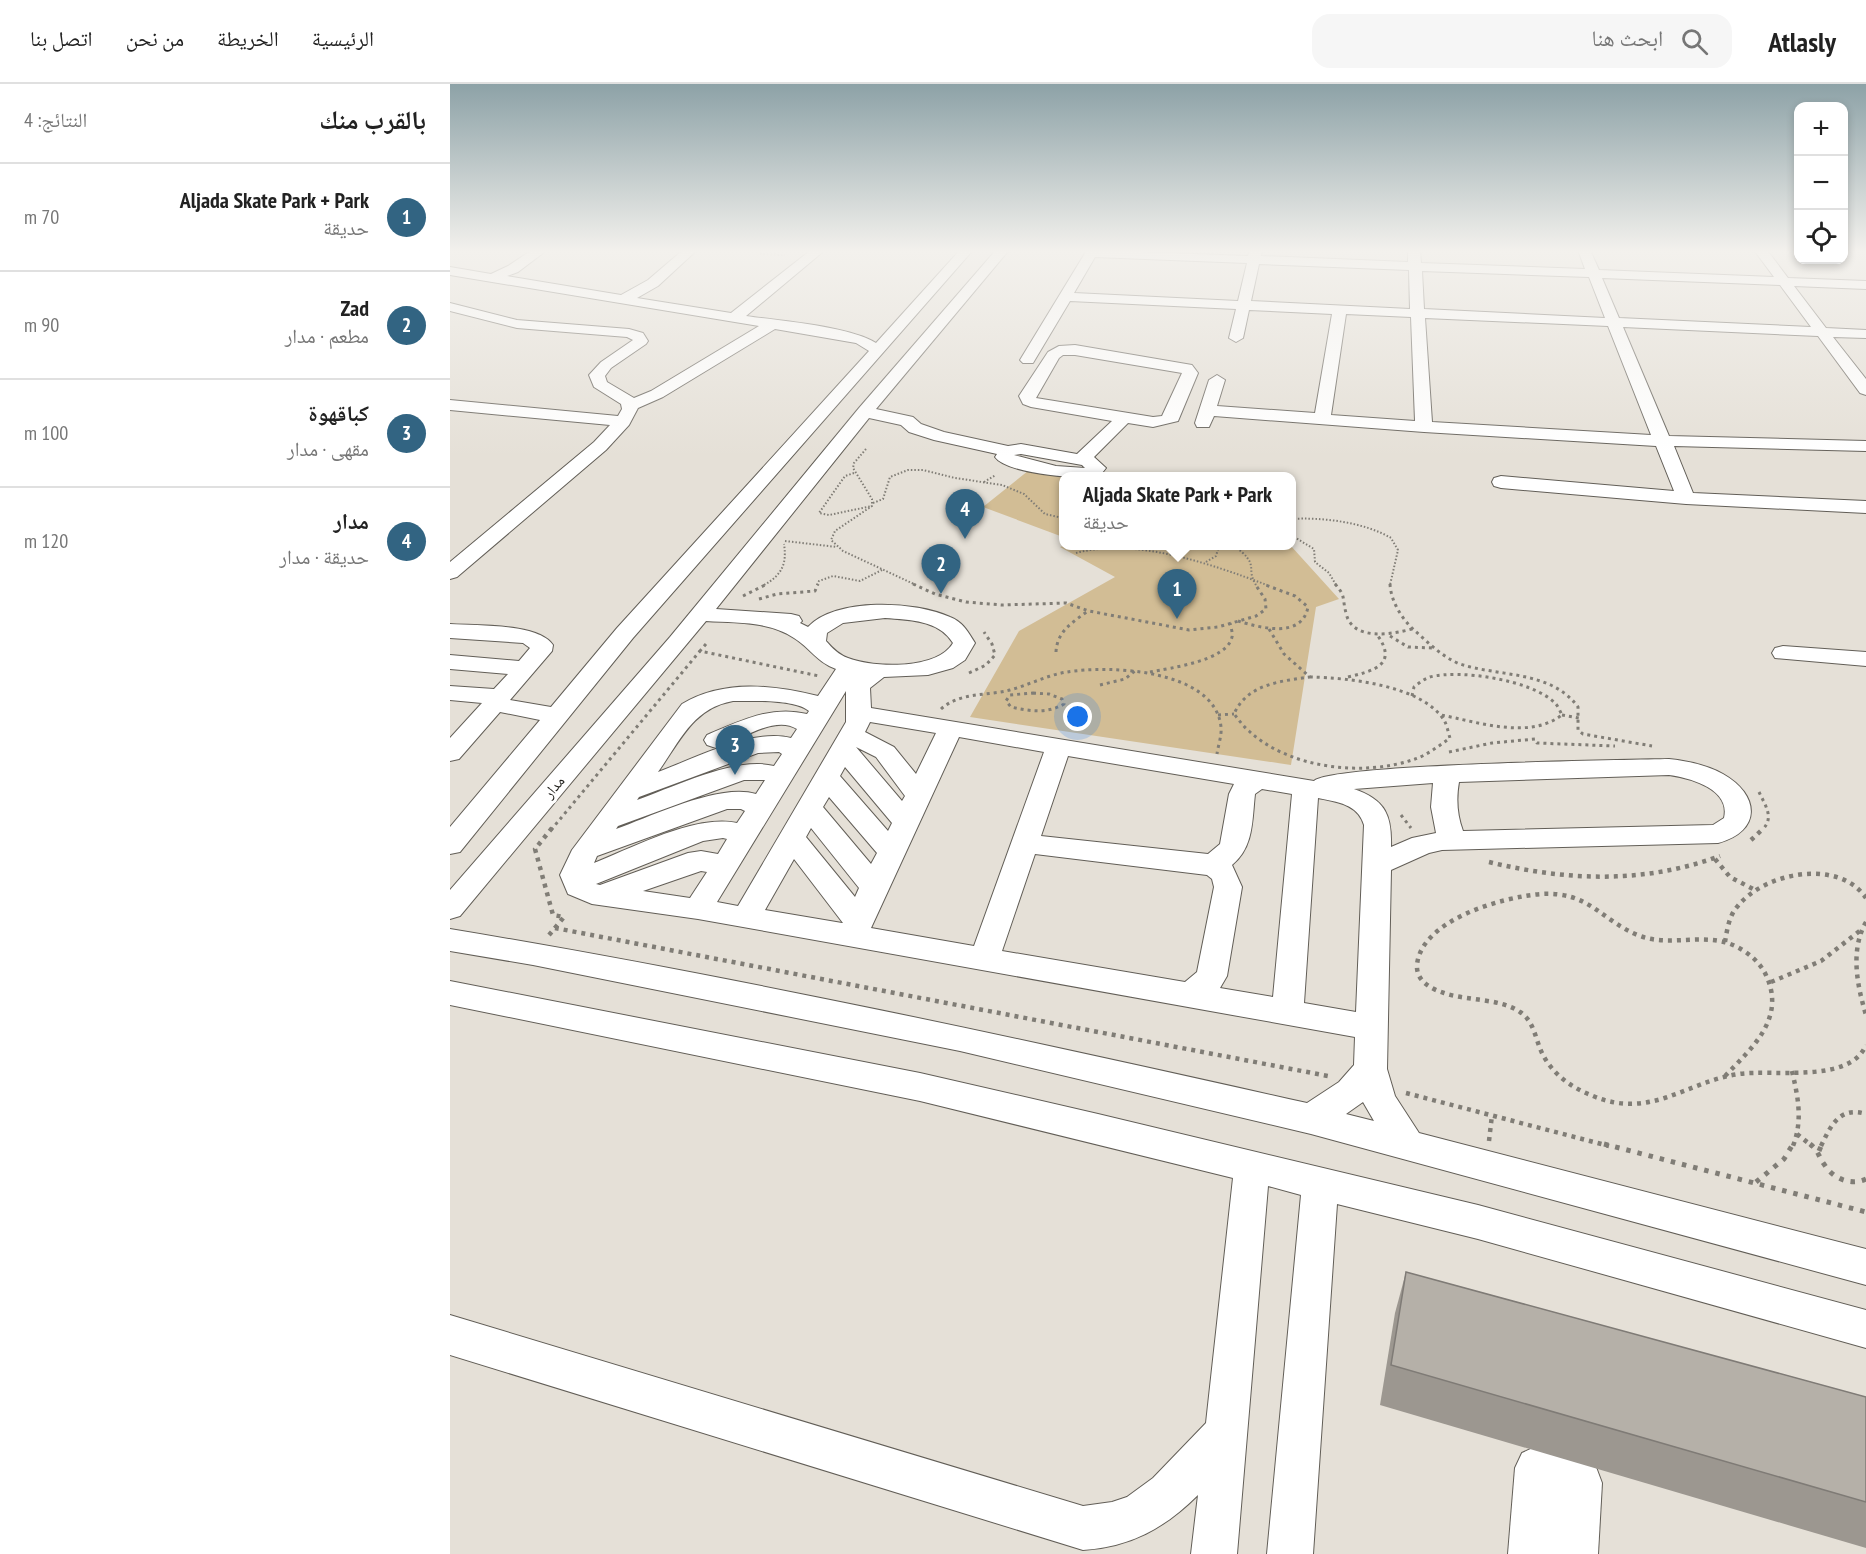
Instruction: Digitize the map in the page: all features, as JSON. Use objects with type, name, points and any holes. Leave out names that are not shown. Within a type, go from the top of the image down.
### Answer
[{"type":"street","points":[[496,319],[517,324],[623,332],[638,336],[640,343],[606,365],[597,375],[600,384],[622,396],[630,405]]},
{"type":"street","points":[[738,319],[861,340],[878,350]]},
{"type":"street","points":[[450,844],[625,633],[904,319]]},
{"type":"street","name":"مدار","points":[[450,909],[945,319]]},
{"type":"street","points":[[1028,360],[1052,319]]},
{"type":"street","points":[[1236,338],[1241,319]]},
{"type":"street","points":[[1322,419],[1339,319]]},
{"type":"street","points":[[1417,319],[1424,427]]},
{"type":"street","points":[[1539,319],[1866,333]]},
{"type":"street","points":[[1612,319],[1686,498]]},
{"type":"street","points":[[1812,319],[1866,390]]},
{"type":"street","points":[[450,573],[458,560],[600,446],[623,421],[630,405],[657,394],[773,324]]},
{"type":"street","points":[[843,336],[895,329]]},
{"type":"street","points":[[1064,351],[1178,365],[1189,369],[1190,373],[1171,419],[1158,422],[1124,417],[1037,404],[1029,401],[1027,396],[1053,355],[1064,351]]},
{"type":"street","points":[[1217,380],[1205,417],[1322,419],[1662,440],[1866,446]]},
{"type":"street","points":[[450,405],[623,421]]},
{"type":"street","points":[[990,479],[1011,456],[1021,449],[1089,470],[1124,417]]},
{"type":"street","points":[[860,418],[915,428],[1011,456]]},
{"type":"street","points":[[1501,482],[1686,498],[1866,507]]},
{"type":"street","points":[[699,614],[774,621],[835,618],[878,612],[906,613],[942,622],[951,627],[964,643],[959,653],[947,662],[916,669],[878,671],[849,666],[831,658],[793,628],[774,621]]},
{"type":"street","points":[[814,643],[816,632],[835,618]]},
{"type":"street","points":[[450,630],[536,640],[542,645],[541,651],[497,700],[460,729],[450,753]]},
{"type":"street","points":[[1783,653],[1866,659]]},
{"type":"street","points":[[450,662],[526,669]]},
{"type":"street","points":[[698,909],[849,666]]},
{"type":"street","points":[[746,918],[851,732],[858,688],[878,671]]},
{"type":"street","points":[[450,693],[497,700],[521,710],[556,715]]},
{"type":"street","points":[[816,718],[813,702],[741,693],[713,696],[701,701],[691,709],[669,737],[586,850],[576,868],[575,881],[584,891],[602,896],[746,918],[855,930],[984,960],[1371,1028]]},
{"type":"street","points":[[650,764],[774,719],[816,718]]},
{"type":"street","points":[[851,732],[940,726],[1353,797],[1371,809],[1378,825],[1368,1079],[1386,1115],[1407,1144]]},
{"type":"street","points":[[855,930],[919,796],[940,726]]},
{"type":"street","points":[[851,732],[885,752],[919,796]]},
{"type":"street","points":[[851,732],[906,822]]},
{"type":"street","points":[[630,791],[755,745],[774,743],[791,747],[796,751]]},
{"type":"street","points":[[984,960],[1059,745]]},
{"type":"street","points":[[1306,788],[1354,780],[1449,774],[1681,768],[1704,775],[1724,786],[1736,801],[1740,815],[1733,827],[1707,836],[1453,840],[1422,845],[1376,865]]},
{"type":"street","points":[[609,820],[741,772],[763,771],[780,776]]},
{"type":"street","points":[[1449,774],[1445,784],[1443,806],[1444,817],[1453,840]]},
{"type":"street","points":[[827,778],[892,853]]},
{"type":"street","points":[[1210,864],[1225,858],[1233,849],[1242,794],[1245,788],[1257,780]]},
{"type":"street","points":[[1287,1013],[1306,788]]},
{"type":"street","points":[[586,850],[724,800],[746,800],[760,808]]},
{"type":"street","points":[[809,808],[875,888]]},
{"type":"street","points":[[575,881],[699,832],[723,829],[744,834]]},
{"type":"street","points":[[792,838],[855,930]]},
{"type":"street","points":[[1024,843],[1210,864],[1222,872],[1228,881],[1216,957],[1208,982],[1186,996]]},
{"type":"street","points":[[602,896],[688,863],[714,862],[724,865]]},
{"type":"street","points":[[450,940],[533,954],[960,1038],[1311,1119],[1866,1268]]},
{"type":"street","points":[[450,993],[920,1087],[1478,1222],[1866,1329]]},
{"type":"street","points":[[1311,1119],[1339,1102],[1368,1079]]},
{"type":"street","points":[[1214,1554],[1252,1168]]},
{"type":"street","points":[[1290,1554],[1320,1184]]},
{"type":"street","points":[[450,1335],[1083,1528],[1106,1527],[1128,1521],[1146,1512],[1226,1433]]},
{"type":"street","points":[[1531,1554],[1537,1468],[1580,1483],[1575,1554]]},
{"type":"path","points":[[866,449],[854,463],[854,473],[872,504]]},
{"type":"path","points":[[854,473],[845,476],[819,513],[829,515],[872,504],[883,499],[890,477],[908,470],[923,470],[955,478],[990,479],[1018,490],[1030,498],[1044,514],[1059,517]]},
{"type":"path","points":[[872,504],[835,531],[831,540],[838,547],[882,570],[935,594],[957,600],[1002,605],[1056,602],[1179,629],[1209,628],[1256,616],[1266,609],[1265,599],[1252,579],[1254,570],[1251,561],[1239,550]]},
{"type":"path","points":[[1296,519],[1304,518],[1382,533],[1396,544],[1398,549],[1390,589],[1395,603],[1412,629],[1390,635],[1377,635],[1361,631],[1349,622],[1344,610],[1344,594],[1332,581],[1329,573],[1315,562],[1314,549],[1296,538]]},
{"type":"path","points":[[783,540],[838,547]]},
{"type":"path","points":[[776,549],[783,540]]},
{"type":"path","points":[[740,598],[782,572],[788,558],[783,540]]},
{"type":"path","points":[[1076,553],[1087,550]]},
{"type":"path","points":[[1135,550],[1205,562],[1295,596],[1308,607],[1308,613],[1298,624],[1269,628],[1237,621]]},
{"type":"path","points":[[1205,562],[1216,556],[1218,550]]},
{"type":"path","points":[[753,600],[777,594],[815,591],[819,581],[829,576],[861,581],[882,570]]},
{"type":"path","points":[[740,598],[741,593]]},
{"type":"path","points":[[740,598],[747,601]]},
{"type":"path","points":[[1056,652],[1055,644],[1062,631],[1089,611]]},
{"type":"path","points":[[1150,672],[1207,658],[1226,650],[1234,638],[1234,631],[1230,623]]},
{"type":"path","points":[[1269,628],[1284,654],[1310,677]]},
{"type":"path","points":[[1346,678],[1376,670],[1384,662],[1388,653],[1385,644],[1377,635]]},
{"type":"path","points":[[1390,635],[1408,646],[1434,648]]},
{"type":"path","points":[[533,954],[564,917],[553,915],[535,849],[700,651]]},
{"type":"path","points":[[940,726],[946,703],[953,699],[1003,692],[1037,679],[1066,672],[1099,669],[1150,672],[1189,687],[1209,702],[1218,715],[1221,722],[1222,740],[1210,772]]},
{"type":"path","points":[[1100,685],[1127,678],[1134,675],[1136,670]]},
{"type":"path","points":[[1412,696],[1414,687],[1430,677],[1443,675],[1480,677],[1534,690],[1556,703],[1562,715]]},
{"type":"path","points":[[1310,677],[1346,678],[1391,688],[1412,696],[1441,715],[1450,727],[1450,738],[1434,750],[1404,761],[1359,768],[1330,766],[1302,760],[1277,750],[1256,738],[1240,724],[1234,714],[1236,705],[1246,695],[1259,688],[1310,677]]},
{"type":"path","points":[[1003,692],[1010,695],[1049,694],[1062,699],[1064,704],[1048,710],[1020,709],[1007,704],[1006,701],[1010,695]]},
{"type":"path","points":[[1218,715],[1234,714]]},
{"type":"path","points":[[1441,715],[1493,724],[1533,726],[1557,720],[1562,715]]},
{"type":"path","points":[[1562,715],[1579,718]]},
{"type":"path","points":[[1715,858],[1730,877],[1757,892]]},
{"type":"path","points":[[1725,942],[1729,924],[1738,905],[1775,882],[1788,878],[1827,876],[1854,882],[1862,889],[1866,898]]},
{"type":"path","points":[[1725,1076],[1755,1045],[1768,1025],[1774,1007],[1771,982],[1758,962],[1741,949],[1725,942],[1649,938],[1623,925],[1586,901],[1569,895],[1548,894],[1501,903],[1445,925],[1427,939],[1416,965],[1420,977],[1430,988],[1444,995],[1503,1004],[1519,1010],[1530,1021],[1543,1057],[1562,1079],[1586,1094],[1614,1103],[1644,1104],[1678,1096],[1725,1076],[1837,1068],[1856,1060],[1866,1045]]},
{"type":"path","points":[[1866,922],[1856,945],[1859,980],[1866,1015]]},
{"type":"path","points":[[555,928],[1368,1079],[1866,1212]]},
{"type":"path","points":[[1771,982],[1821,961],[1861,930]]},
{"type":"path","points":[[1755,1182],[1778,1167],[1793,1147],[1800,1123],[1799,1097],[1792,1071]]},
{"type":"path","points":[[1819,1151],[1838,1115],[1848,1111],[1866,1114]]},
{"type":"path","points":[[1797,1134],[1819,1151],[1824,1165],[1844,1181],[1855,1184],[1866,1179]]},
{"type":"shaded area","points":[[1038,463],[1085,472],[1059,472],[1059,536],[983,507]]},
{"type":"shaded area","points":[[1066,550],[1295,550],[1339,599],[1316,607],[1291,765],[970,717],[1019,631],[1115,577]]},
{"type":"building","points":[[1406,1272],[1866,1397],[1866,1502],[1391,1365]]},
{"type":"place","name":"مدار","points":[[965,539]]},
{"type":"place","name":"Zad","points":[[941,594]]},
{"type":"place","name":"Aljada Skate Park + Park","points":[[1177,619]]},
{"type":"place","name":"كباقهوة","points":[[735,775]]}]
